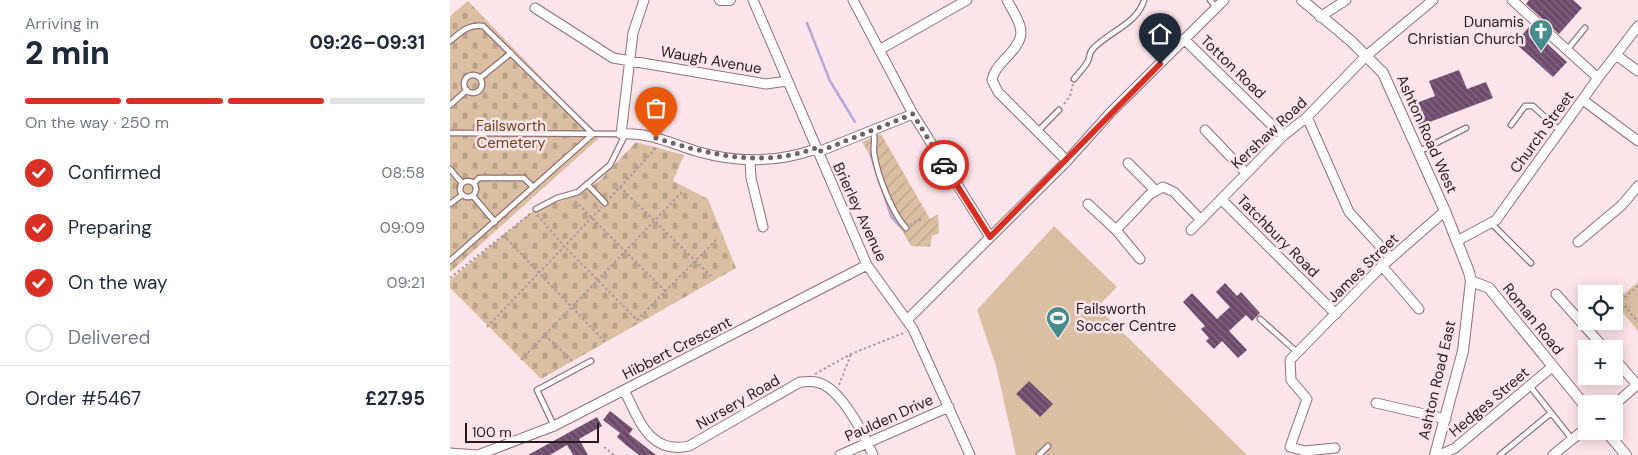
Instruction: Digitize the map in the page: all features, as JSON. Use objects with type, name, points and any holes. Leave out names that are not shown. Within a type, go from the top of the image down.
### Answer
[{"type":"street","points":[[644,0],[633,33],[624,134],[641,133],[701,152],[750,160],[772,159],[817,150],[874,131],[913,114]]},
{"type":"street","points":[[720,0],[730,0]]},
{"type":"street","name":"Brierley Avenue","points":[[753,0],[867,265],[908,319],[950,407],[970,455]]},
{"type":"street","points":[[853,0],[913,114],[990,237]]},
{"type":"street","points":[[879,50],[967,0]]},
{"type":"street","points":[[1007,0],[1020,23],[1022,36],[1016,48],[996,69],[992,80],[998,92],[1067,161]]},
{"type":"street","points":[[908,319],[1067,161],[1110,112],[1224,0]]},
{"type":"street","name":"Ashton Road West","points":[[1302,0],[1383,73],[1445,211],[1471,281]]},
{"type":"street","points":[[1320,17],[1346,0]]},
{"type":"street","name":"Kershaw Road","points":[[1191,230],[1283,136],[1307,117],[1366,56],[1433,0]]},
{"type":"street","points":[[1514,1],[1598,78]]},
{"type":"street","name":"Waugh Avenue","points":[[535,8],[613,58],[630,59],[766,84],[787,81]]},
{"type":"street","name":"Church Street","points":[[1457,241],[1496,220],[1598,78],[1638,26]]},
{"type":"street","name":"Totton Road","points":[[1184,39],[1283,136]]},
{"type":"street","points":[[1616,54],[1638,71]]},
{"type":"street","points":[[1584,100],[1638,141]]},
{"type":"street","points":[[1307,117],[1349,212],[1391,258]]},
{"type":"street","points":[[1205,130],[1246,173]]},
{"type":"street","points":[[750,160],[751,178],[763,227]]},
{"type":"street","points":[[1128,163],[1156,190]]},
{"type":"street","points":[[1578,242],[1622,205],[1638,186]]},
{"type":"street","points":[[1116,230],[1156,190],[1164,187],[1174,192],[1201,220]]},
{"type":"street","name":"Tatchbury Road","points":[[1221,199],[1336,314]]},
{"type":"street","points":[[1088,204],[1116,230],[1140,259]]},
{"type":"street","name":"James Street","points":[[1300,349],[1382,266],[1445,211]]},
{"type":"street","name":"Hibbert Crescent","points":[[478,455],[554,426],[867,265]]},
{"type":"street","points":[[1382,266],[1419,309]]},
{"type":"street","name":"Roman Road","points":[[1471,281],[1489,288],[1578,398]]},
{"type":"street","name":"Ashton Road East","points":[[1439,455],[1462,350],[1471,281]]},
{"type":"street","points":[[1556,294],[1597,340]]},
{"type":"street","points":[[1300,349],[1290,360],[1291,380],[1307,398],[1290,447],[1305,451],[1335,448]]},
{"type":"street","name":"Hedges Street","points":[[1439,455],[1456,448],[1552,367]]},
{"type":"street","points":[[1623,368],[1638,385],[1623,398]]},
{"type":"street","name":"Nursery Road","points":[[624,390],[647,433],[667,448],[676,449],[689,446],[800,382],[810,382]]},
{"type":"street","points":[[810,382],[817,382],[834,392],[868,441],[873,455]]},
{"type":"street","points":[[1376,403],[1446,418]]},
{"type":"street","name":"Paulden Drive","points":[[840,455],[868,441],[950,407]]},
{"type":"street","points":[[1553,455],[1578,434]]},
{"type":"street","points":[[1614,440],[1626,455]]},
{"type":"street","points":[[450,453],[478,455]]},
{"type":"lane","points":[[1074,80],[1088,60],[1090,52],[1102,40],[1111,37],[1140,10],[1144,0]]},
{"type":"lane","points":[[1210,0],[1216,7]]},
{"type":"lane","points":[[450,41],[466,27],[474,24],[483,26],[593,134]]},
{"type":"lane","points":[[1567,50],[1585,28]]},
{"type":"lane","points":[[480,78],[511,53]]},
{"type":"lane","points":[[474,75],[480,78],[482,84],[479,91],[473,93],[467,90],[464,83],[467,77],[474,75]]},
{"type":"lane","points":[[450,105],[467,90]]},
{"type":"lane","points":[[1511,125],[1524,106],[1533,106],[1560,131]]},
{"type":"lane","points":[[1037,132],[1059,110]]},
{"type":"lane","points":[[1418,152],[1466,128]]},
{"type":"lane","points":[[874,131],[876,141],[874,152],[892,208],[906,228]]},
{"type":"lane","points":[[450,133],[624,134],[610,165],[578,192],[557,198],[536,209]]},
{"type":"lane","points":[[450,261],[593,134]]},
{"type":"lane","points":[[450,169],[462,183]]},
{"type":"lane","points":[[474,183],[479,178],[524,178],[533,187]]},
{"type":"lane","points":[[468,180],[474,183],[476,189],[473,196],[468,198],[462,195],[459,189],[462,183],[468,180]]},
{"type":"lane","points":[[587,184],[605,203]]},
{"type":"lane","points":[[450,204],[462,195]]},
{"type":"lane","points":[[473,196],[495,222]]},
{"type":"lane","points":[[1491,223],[1531,262]]},
{"type":"lane","points":[[1260,319],[1300,349]]},
{"type":"lane","points":[[554,426],[537,390],[591,361]]},
{"type":"lane","points":[[1529,385],[1572,439]]},
{"type":"lane","points":[[1500,455],[1552,413]]},
{"type":"lane","points":[[1039,455],[1048,446]]},
{"type":"path","points":[[1059,110],[1070,96],[1074,80]]},
{"type":"path","points":[[487,327],[656,148]]},
{"type":"path","points":[[620,187],[694,262],[712,277]]},
{"type":"path","points":[[521,360],[682,192]]},
{"type":"path","points":[[575,201],[666,292]]},
{"type":"path","points":[[450,278],[533,211],[564,246],[637,320],[718,238]]},
{"type":"path","points":[[906,228],[923,218]]},
{"type":"path","points":[[502,235],[605,342]]},
{"type":"path","points":[[1638,286],[1620,301],[1638,322]]},
{"type":"path","points":[[810,382],[817,371],[851,354],[913,329]]},
{"type":"path","points":[[545,335],[572,361]]},
{"type":"path","points":[[834,392],[842,382],[851,354]]},
{"type":"path","points":[[604,447],[614,455]]},
{"type":"green space","name":"Failsworth Cemetery","points":[[468,1],[599,138],[450,272],[450,16]]},
{"type":"green space","points":[[881,134],[930,219],[938,214],[939,233],[932,236],[930,247],[911,246],[903,232],[890,217],[869,154],[862,142]]},
{"type":"green space","points":[[636,142],[684,155],[673,181],[708,199],[736,268],[541,379],[450,288],[450,280],[533,211],[582,193],[600,180]]},
{"type":"green space","name":"Failsworth Soccer Centre","points":[[1054,226],[1117,287],[1097,307],[1247,455],[1016,455],[996,366],[977,310]]},
{"type":"green space","points":[[1638,282],[1638,331],[1623,313],[1623,294]]},
{"type":"building","points":[[1529,0],[1573,0],[1582,8],[1559,34],[1526,4]]},
{"type":"building","name":"Dunamis Christian Church","points":[[1529,27],[1567,62],[1553,77],[1515,43]]},
{"type":"building","points":[[1459,70],[1467,89],[1486,82],[1493,98],[1419,126],[1411,105],[1435,96],[1429,81]]},
{"type":"building","points":[[1225,283],[1237,296],[1241,292],[1260,313],[1252,321],[1246,315],[1229,331],[1247,350],[1238,358],[1222,341],[1214,349],[1206,341],[1209,338],[1201,329],[1205,326],[1183,302],[1192,293],[1217,319],[1230,307],[1216,292]]},
{"type":"building","points":[[1029,381],[1053,404],[1040,417],[1016,394]]},
{"type":"building","points":[[610,411],[633,429],[629,434],[656,455],[639,455],[617,437],[620,433],[603,420]]},
{"type":"building","points":[[597,417],[602,426],[579,439],[588,455],[573,455],[567,445],[550,455],[528,455]]},
{"type":"waterway","points":[[807,23],[830,81],[855,122]]},
{"type":"waterway","points":[[871,155],[875,166]]},
{"type":"waterway","points":[[882,188],[892,218],[904,229]]},
{"type":"way so far","points":[[656,138],[724,157],[750,160],[772,159],[816,148],[818,152],[913,114],[944,165]]},
{"type":"place","name":"Dunamis Christian Church","points":[[1541,52]]},
{"type":"place","name":"Failsworth Soccer Centre","points":[[1058,339]]},
{"type":"route","points":[[944,165],[990,237],[1067,161],[1110,112],[1160,64]]}]
